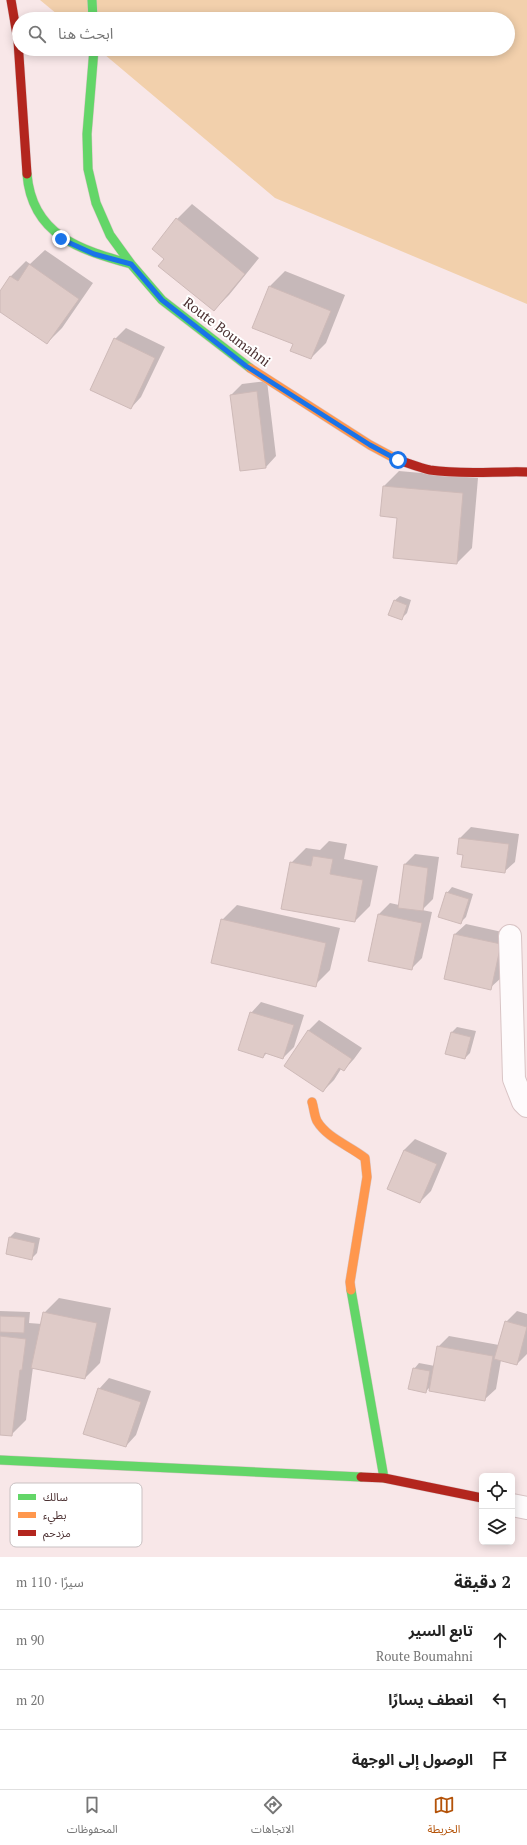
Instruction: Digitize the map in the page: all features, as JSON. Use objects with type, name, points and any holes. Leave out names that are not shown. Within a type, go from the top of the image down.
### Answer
[{"type":"street","points":[[11,0],[13,12]]},
{"type":"street","points":[[92,0],[93,12]]},
{"type":"street","points":[[19,56],[28,185],[32,200],[39,215],[61,239],[94,254],[131,264]]},
{"type":"street","name":"Route Boumahni","points":[[93,56],[87,134],[88,169],[96,203],[110,235],[131,264],[162,300],[246,366],[370,445],[398,460],[429,470],[461,473],[494,471],[527,472]]},
{"type":"street","points":[[510,936],[514,1078],[523,1102],[527,1106]]},
{"type":"street","points":[[312,1102],[317,1120],[327,1133],[357,1151],[365,1158],[367,1177],[350,1282],[368,1393],[384,1478]]},
{"type":"street","points":[[0,1460],[384,1478],[479,1497]]},
{"type":"street","points":[[515,1505],[527,1508]]},
{"type":"shaded area","points":[[40,0],[527,0],[527,304],[275,198],[106,56],[515,56],[515,12],[55,12]]},
{"type":"building","points":[[176,218],[245,274],[214,311],[158,266],[164,259],[152,249]]},
{"type":"building","points":[[29,264],[79,299],[47,344],[0,312],[0,291],[10,276],[18,281]]},
{"type":"building","points":[[269,286],[331,311],[311,359],[290,351],[293,344],[252,328]]},
{"type":"building","points":[[114,338],[155,358],[131,409],[90,390]]},
{"type":"building","points":[[257,391],[266,468],[240,471],[230,395]]},
{"type":"building","points":[[383,486],[463,493],[457,564],[393,558],[397,518],[380,516]]},
{"type":"building","points":[[394,600],[407,605],[402,620],[388,615]]},
{"type":"building","points":[[459,838],[509,844],[505,873],[461,867],[463,855],[457,854]]},
{"type":"building","points":[[313,856],[333,859],[330,874],[363,880],[355,922],[281,909],[290,862],[311,866]]},
{"type":"building","points":[[404,864],[428,868],[423,911],[398,908]]},
{"type":"building","points":[[446,892],[469,899],[461,924],[438,917]]},
{"type":"building","points":[[378,914],[422,923],[412,970],[368,961]]},
{"type":"building","points":[[221,919],[326,943],[316,987],[211,963]]},
{"type":"building","points":[[454,934],[501,944],[491,990],[444,979]]},
{"type":"building","points":[[250,1012],[294,1025],[283,1059],[265,1053],[263,1058],[238,1050]]},
{"type":"building","points":[[308,1030],[352,1059],[344,1071],[339,1068],[323,1092],[284,1066]]},
{"type":"building","points":[[451,1032],[471,1037],[465,1059],[445,1054]]},
{"type":"building","points":[[404,1150],[437,1164],[420,1203],[387,1189]]},
{"type":"building","points":[[9,1237],[35,1243],[32,1260],[6,1254]]},
{"type":"building","points":[[43,1312],[97,1323],[85,1379],[31,1368]]},
{"type":"building","points":[[0,1316],[25,1317],[24,1333],[0,1332]]},
{"type":"building","points":[[505,1321],[527,1327],[517,1365],[494,1359]]},
{"type":"building","points":[[0,1336],[26,1339],[22,1370],[20,1370],[12,1436],[0,1435]]},
{"type":"building","points":[[437,1346],[493,1356],[485,1401],[429,1391]]},
{"type":"building","points":[[413,1368],[430,1371],[426,1393],[408,1389]]},
{"type":"building","points":[[98,1388],[141,1402],[126,1447],[83,1434]]},
{"type":"traffic: fast","points":[[92,0],[93,12]]},
{"type":"traffic: fast","points":[[93,56],[87,134],[88,169],[96,203],[110,235],[131,264],[162,300],[250,368]]},
{"type":"traffic: fast","points":[[27,174],[31,195],[38,212],[49,226],[62,237],[77,246],[94,253],[131,264]]},
{"type":"traffic: fast","points":[[351,1290],[384,1478]]},
{"type":"traffic: fast","points":[[0,1460],[361,1477]]},
{"type":"traffic: slow","points":[[250,368],[370,445],[398,460]]},
{"type":"traffic: slow","points":[[312,1102],[316,1119],[321,1127],[333,1137],[365,1158],[367,1177],[350,1282],[351,1290]]},
{"type":"traffic: jam","points":[[11,0],[13,12]]},
{"type":"traffic: jam","points":[[19,56],[27,174]]},
{"type":"traffic: jam","points":[[398,460],[430,470],[466,473],[527,472]]},
{"type":"traffic: jam","points":[[361,1477],[384,1478],[479,1497]]},
{"type":"route","points":[[61,239],[94,254],[131,264],[162,300],[246,366],[370,445],[398,460]]}]
